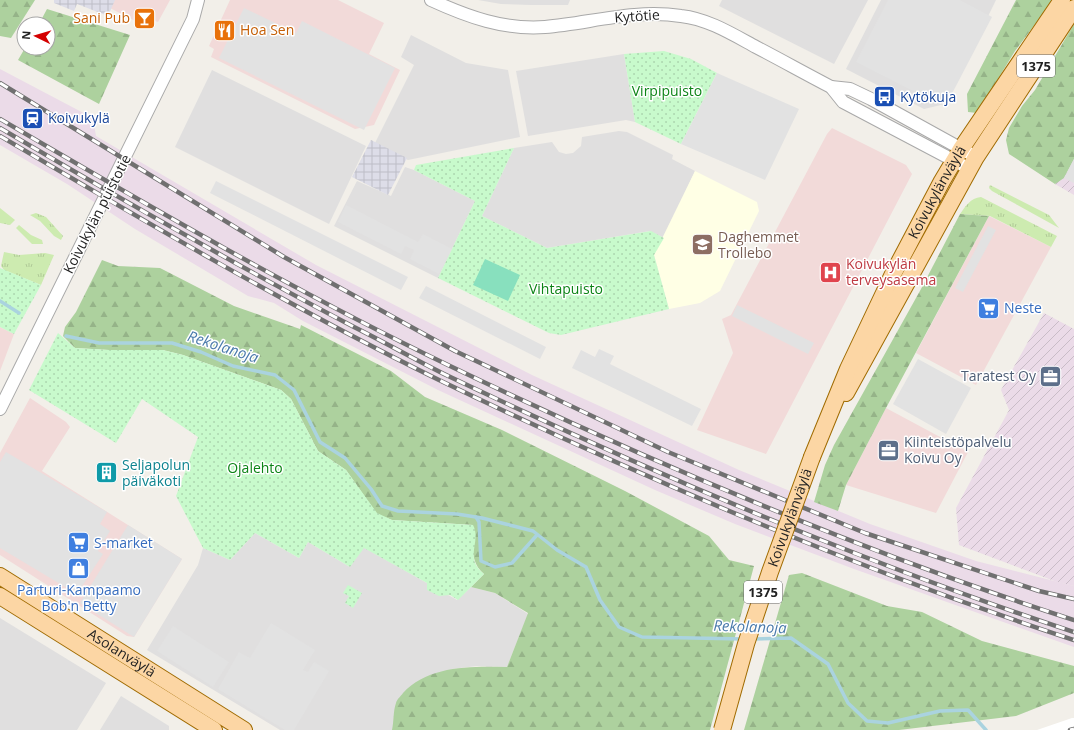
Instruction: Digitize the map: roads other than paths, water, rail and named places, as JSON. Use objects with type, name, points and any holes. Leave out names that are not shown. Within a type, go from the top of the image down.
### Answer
[{"type":"main road","name":"Koivukylänväylä","points":[[722,730],[746,644],[770,572],[812,457],[828,422],[848,368],[887,288],[958,155],[1062,0]]},
{"type":"main road","name":"Koivukylänväylä","points":[[828,422],[858,374],[973,163],[1074,8]]},
{"type":"main road","name":"Asolanväylä","points":[[0,576],[244,730]]},
{"type":"main road","name":"Asolanväylä","points":[[0,596],[214,730]]},
{"type":"street","name":"Koivukylän puistotie","points":[[193,19],[198,0]]},
{"type":"street","name":"Koivukylän puistotie","points":[[0,409],[193,19],[207,0]]},
{"type":"street","name":"Kytötie","points":[[431,0],[478,20],[496,24],[518,26],[544,27],[638,14],[661,13],[708,22],[831,87],[843,102],[973,163]]},
{"type":"waterway","name":"Rekolanoja","points":[[0,301],[19,313]]},
{"type":"waterway","name":"Rekolanoja","points":[[66,336],[99,343],[172,343],[201,352],[233,366],[275,375],[294,390],[320,442],[345,458],[371,489],[382,506],[398,511],[457,514],[482,518],[533,531],[557,550],[586,567],[600,600],[619,627],[642,637],[744,639]]},
{"type":"waterway","name":"Rekolanoja","points":[[476,517],[479,522],[481,561],[495,567],[512,563],[537,535]]},
{"type":"waterway","name":"Rekolanoja","points":[[752,639],[791,638],[828,664],[848,703],[867,721],[888,723],[940,711],[968,710],[986,730]]},
{"type":"railway","points":[[0,83],[284,257],[455,351],[668,452],[865,533],[1039,591],[1074,599]]},
{"type":"railway","points":[[0,119],[222,247],[279,278],[392,338],[526,402],[758,504],[915,565],[1074,620]]},
{"type":"railway","points":[[0,128],[220,255],[444,374],[599,446],[755,513],[913,576],[1074,632]]},
{"type":"railway","points":[[0,136],[162,231],[327,323],[516,417],[673,487],[832,553],[993,613],[1074,640]]},
{"type":"railway","points":[[1070,730],[1074,729]]},
{"type":"place","name":"Sani Pub","points":[[145,18]]},
{"type":"place","name":"Hoa Sen","points":[[224,30]]},
{"type":"place","name":"Kytökuja","points":[[885,97]]},
{"type":"place","name":"Koivukylä","points":[[33,118]]},
{"type":"place","name":"Daghemmet Trollebo","points":[[702,245]]},
{"type":"place","name":"Koivukylän terveysasema","points":[[831,272]]},
{"type":"place","name":"Neste","points":[[989,308]]},
{"type":"place","name":"Taratest Oy","points":[[1051,376]]},
{"type":"place","name":"Kiinteistöpalvelu Koivu Oy","points":[[888,450]]},
{"type":"place","name":"Seljapolun päiväkoti","points":[[106,473]]},
{"type":"place","name":"S-market","points":[[78,543]]},
{"type":"place","name":"Parturi-Kampaamo Bob'n Betty","points":[[79,568]]},
{"type":"park label","name":"Virpipuisto","points":[[667,91]]},
{"type":"park label","name":"Vihtapuisto","points":[[566,289]]},
{"type":"park label","name":"Ojalehto","points":[[255,468]]}]
